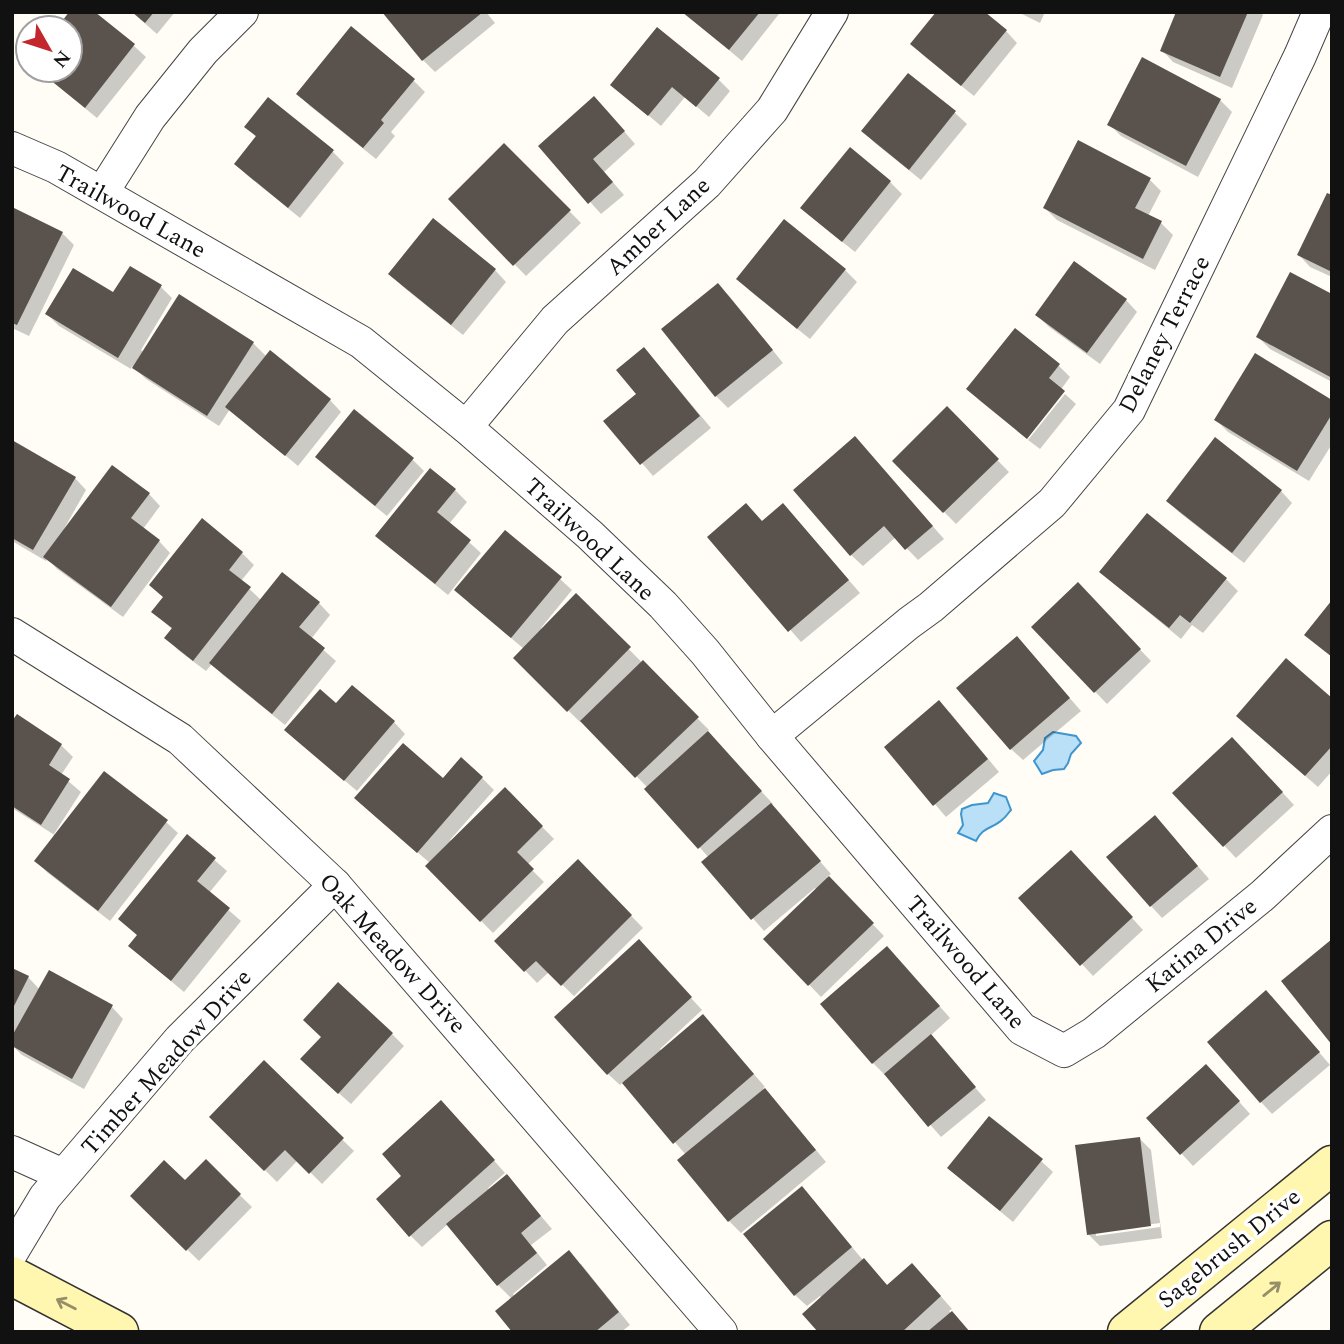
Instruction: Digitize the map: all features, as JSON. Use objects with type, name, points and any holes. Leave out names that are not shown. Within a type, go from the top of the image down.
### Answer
[{"type":"street","points":[[102,193],[150,117],[203,51],[242,12]]},
{"type":"street","name":"Amber Lane","points":[[466,428],[555,320],[707,183],[772,110],[832,12]]},
{"type":"street","name":"Delaney Terrace","points":[[772,736],[931,607],[1052,503],[1129,410],[1319,12]]},
{"type":"street","name":"Trailwood Lane","points":[[12,148],[56,167],[361,342],[466,428],[590,536],[663,606],[705,652],[772,736],[1022,1029],[1064,1051]]},
{"type":"street","name":"Oak Meadow Drive","points":[[12,634],[180,739],[335,885],[721,1332]]},
{"type":"street","name":"Katina Drive","points":[[1064,1051],[1094,1032],[1262,896],[1332,831]]},
{"type":"street","name":"Timber Meadow Drive","points":[[12,1251],[45,1197],[180,1039],[335,885]]},
{"type":"street","points":[[12,1152],[63,1175]]},
{"type":"street","name":"Sagebrush Drive","points":[[1127,1332],[1332,1165]]},
{"type":"street","points":[[1219,1332],[1332,1240]]},
{"type":"street","points":[[12,1276],[119,1332]]},
{"type":"water","points":[[1053,732],[1076,736],[1081,743],[1071,754],[1064,769],[1042,774],[1034,761],[1043,750],[1045,738]]},
{"type":"water","points":[[994,793],[1006,797],[1011,810],[1005,817],[985,830],[976,841],[958,833],[963,825],[962,809],[988,803]]},
{"type":"building","points":[[95,12],[135,44],[85,108],[55,84],[84,84],[84,14],[68,14]]},
{"type":"building","points":[[132,12],[154,12],[145,23]]},
{"type":"building","points":[[382,12],[483,12],[422,61]]},
{"type":"building","points":[[682,12],[760,12],[729,50]]},
{"type":"building","points":[[936,12],[985,12],[1007,30],[961,86],[910,44]]},
{"type":"building","points":[[1176,12],[1248,12],[1220,77],[1160,51]]},
{"type":"building","points":[[351,26],[415,79],[381,120],[384,123],[363,148],[296,94]]},
{"type":"building","points":[[657,27],[720,78],[696,107],[672,87],[648,116],[610,85]]},
{"type":"building","points":[[1142,57],[1221,99],[1186,166],[1107,125]]},
{"type":"building","points":[[908,73],[956,111],[909,170],[861,131]]},
{"type":"building","points":[[594,96],[625,131],[593,159],[613,182],[588,204],[538,146]]},
{"type":"building","points":[[268,97],[334,150],[288,208],[234,164],[256,136],[244,127]]},
{"type":"building","points":[[1078,140],[1151,178],[1135,208],[1162,221],[1143,259],[1043,208]]},
{"type":"building","points":[[504,143],[571,210],[513,266],[448,199]]},
{"type":"building","points":[[850,147],[891,181],[842,242],[800,208]]},
{"type":"building","points":[[1327,193],[1332,195],[1332,272],[1297,255]]},
{"type":"building","points":[[12,207],[63,232],[17,325],[12,323]]},
{"type":"building","points":[[433,218],[496,269],[451,325],[388,274]]},
{"type":"building","points":[[784,219],[846,269],[797,329],[736,279]]},
{"type":"building","points":[[1074,261],[1127,299],[1087,353],[1035,315]]},
{"type":"building","points":[[130,266],[162,285],[118,358],[45,314],[73,268],[113,292]]},
{"type":"building","points":[[1290,272],[1332,294],[1332,378],[1256,337]]},
{"type":"building","points":[[718,283],[773,350],[715,397],[661,329]]},
{"type":"building","points":[[179,294],[254,342],[207,416],[132,368]]},
{"type":"building","points":[[1015,328],[1060,364],[1049,378],[1065,391],[1027,439],[966,389]]},
{"type":"building","points":[[644,347],[700,416],[640,465],[603,421],[636,394],[616,370]]},
{"type":"building","points":[[270,350],[331,399],[285,456],[225,407]]},
{"type":"building","points":[[1255,353],[1332,400],[1332,414],[1297,471],[1214,420]]},
{"type":"building","points":[[947,406],[999,459],[943,513],[892,461]]},
{"type":"building","points":[[354,409],[414,458],[375,506],[315,457]]},
{"type":"building","points":[[855,436],[933,526],[905,550],[884,526],[850,556],[793,490]]},
{"type":"building","points":[[1215,437],[1282,490],[1232,553],[1166,501]]},
{"type":"building","points":[[12,440],[76,477],[33,550],[12,538]]},
{"type":"building","points":[[112,465],[150,493],[131,518],[160,540],[111,607],[43,557]]},
{"type":"building","points":[[430,468],[456,489],[437,512],[471,540],[435,584],[375,536]]},
{"type":"building","points":[[746,503],[762,521],[783,503],[849,580],[788,632],[707,537]]},
{"type":"building","points":[[1147,513],[1227,578],[1190,623],[1180,615],[1169,628],[1099,572]]},
{"type":"building","points":[[202,518],[243,552],[229,570],[251,587],[193,661],[164,638],[172,628],[151,612],[163,597],[149,585]]},
{"type":"building","points":[[505,530],[562,577],[511,638],[454,590]]},
{"type":"building","points":[[282,572],[320,602],[299,627],[325,648],[272,714],[209,663]]},
{"type":"building","points":[[1078,582],[1141,649],[1094,693],[1031,627]]},
{"type":"building","points":[[576,593],[631,647],[567,712],[513,658]]},
{"type":"building","points":[[1332,600],[1332,657],[1304,635]]},
{"type":"building","points":[[1017,636],[1070,698],[1010,750],[956,688]]},
{"type":"building","points":[[1286,658],[1332,698],[1332,746],[1305,776],[1236,716]]},
{"type":"building","points":[[643,660],[699,717],[635,778],[580,721]]},
{"type":"building","points":[[352,685],[395,721],[344,781],[284,730],[320,689],[336,703]]},
{"type":"building","points":[[939,700],[988,759],[933,806],[884,747]]},
{"type":"building","points":[[17,714],[62,744],[49,765],[70,779],[41,825],[12,806],[12,721]]},
{"type":"building","points":[[708,731],[762,791],[698,849],[644,789]]},
{"type":"building","points":[[1232,737],[1283,792],[1223,847],[1172,793]]},
{"type":"building","points":[[403,743],[443,778],[461,757],[483,777],[417,853],[354,798]]},
{"type":"building","points":[[104,771],[168,820],[98,911],[34,861]]},
{"type":"building","points":[[505,787],[543,826],[517,852],[534,869],[480,922],[425,866]]},
{"type":"building","points":[[771,803],[821,861],[751,920],[701,862]]},
{"type":"building","points":[[1155,815],[1198,866],[1150,907],[1106,857]]},
{"type":"building","points":[[187,834],[216,858],[197,881],[230,908],[171,981],[128,946],[137,935],[118,919]]},
{"type":"building","points":[[1071,850],[1133,917],[1080,966],[1018,898]]},
{"type":"building","points":[[578,859],[632,915],[561,986],[536,961],[524,972],[494,941]]},
{"type":"building","points":[[829,876],[874,923],[808,986],[763,939]]},
{"type":"building","points":[[639,939],[692,997],[607,1075],[554,1017]]},
{"type":"building","points":[[1332,939],[1332,1045],[1281,981]]},
{"type":"building","points":[[887,946],[940,1006],[872,1064],[820,1004]]},
{"type":"building","points":[[12,968],[29,976],[12,1010]]},
{"type":"building","points":[[49,970],[113,1005],[72,1079],[12,1046],[12,1036]]},
{"type":"building","points":[[338,982],[393,1033],[338,1094],[300,1059],[321,1037],[303,1020]]},
{"type":"building","points":[[1266,990],[1320,1052],[1260,1103],[1207,1042]]},
{"type":"building","points":[[703,1014],[754,1074],[673,1144],[622,1083]]},
{"type":"building","points":[[931,1034],[976,1087],[928,1127],[884,1074]]},
{"type":"building","points":[[264,1060],[344,1138],[309,1174],[285,1150],[264,1171],[209,1117]]},
{"type":"building","points":[[1206,1064],[1240,1101],[1180,1155],[1146,1118]]},
{"type":"building","points":[[765,1088],[816,1150],[728,1222],[677,1160]]},
{"type":"building","points":[[441,1100],[495,1160],[409,1237],[376,1199],[401,1176],[382,1154]]},
{"type":"building","points":[[989,1116],[1043,1159],[1000,1211],[947,1168]]},
{"type":"building","points":[[1140,1137],[1151,1226],[1087,1235],[1075,1145]]},
{"type":"building","points":[[206,1159],[241,1194],[186,1251],[130,1196],[164,1160],[185,1180]]},
{"type":"building","points":[[507,1174],[541,1216],[521,1233],[537,1253],[497,1286],[446,1224]]},
{"type":"building","points":[[802,1186],[852,1247],[794,1296],[743,1234]]},
{"type":"building","points":[[569,1250],[619,1312],[595,1332],[512,1332],[495,1311]]},
{"type":"building","points":[[864,1258],[887,1285],[912,1263],[941,1296],[902,1332],[818,1332],[802,1314]]},
{"type":"building","points":[[952,1311],[970,1332],[927,1332]]}]
